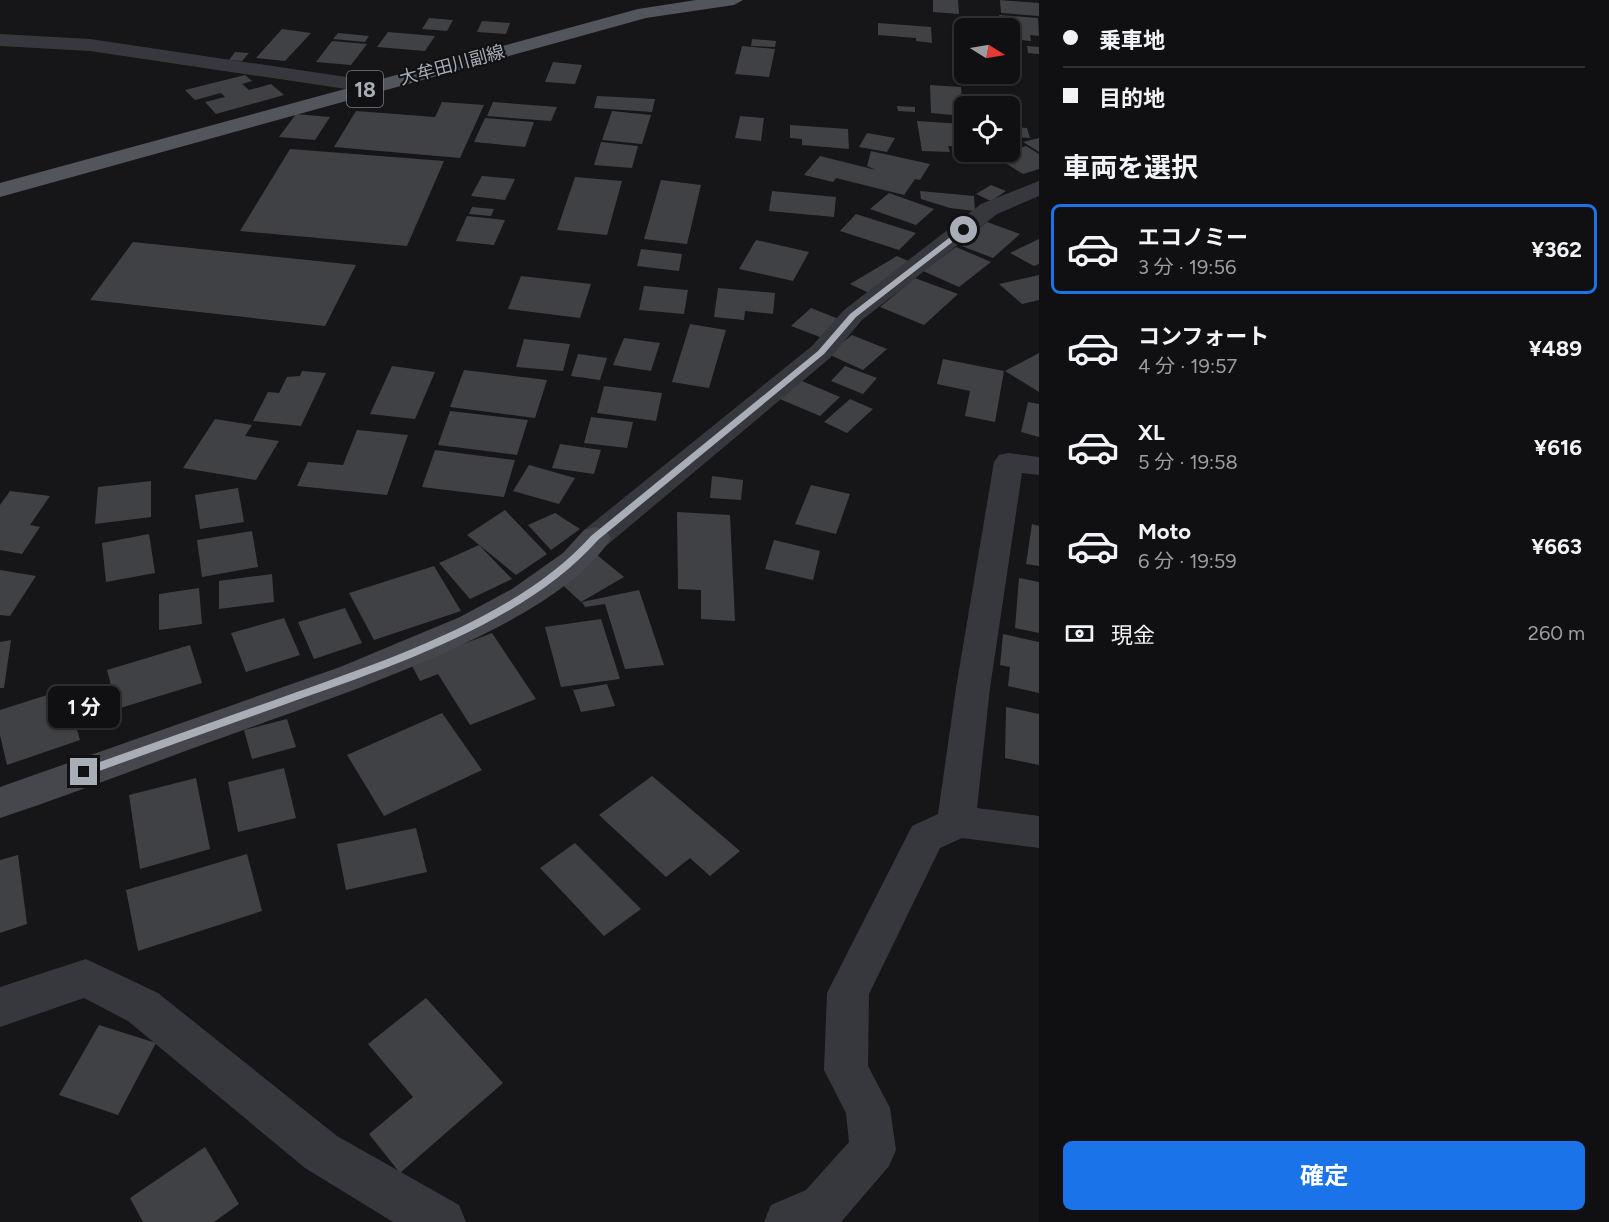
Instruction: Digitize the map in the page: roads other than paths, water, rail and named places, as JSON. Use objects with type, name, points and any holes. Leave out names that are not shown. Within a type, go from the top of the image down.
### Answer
[{"type":"main road","name":"大牟田川副線","points":[[0,190],[645,13],[734,0]]},
{"type":"street","points":[[0,40],[90,45],[373,87]]},
{"type":"street","points":[[0,803],[352,676],[472,626],[524,597],[574,561],[594,538],[821,352],[853,315],[989,209],[1039,188]]},
{"type":"street","points":[[956,824],[973,688],[1009,462],[1039,466]]},
{"type":"street","points":[[788,1222],[823,1207],[873,1150],[868,1108],[846,1070],[848,993],[926,837],[956,824],[1039,832]]},
{"type":"street","points":[[0,1007],[86,978],[143,1006],[321,1152],[433,1219],[442,1222]]}]
